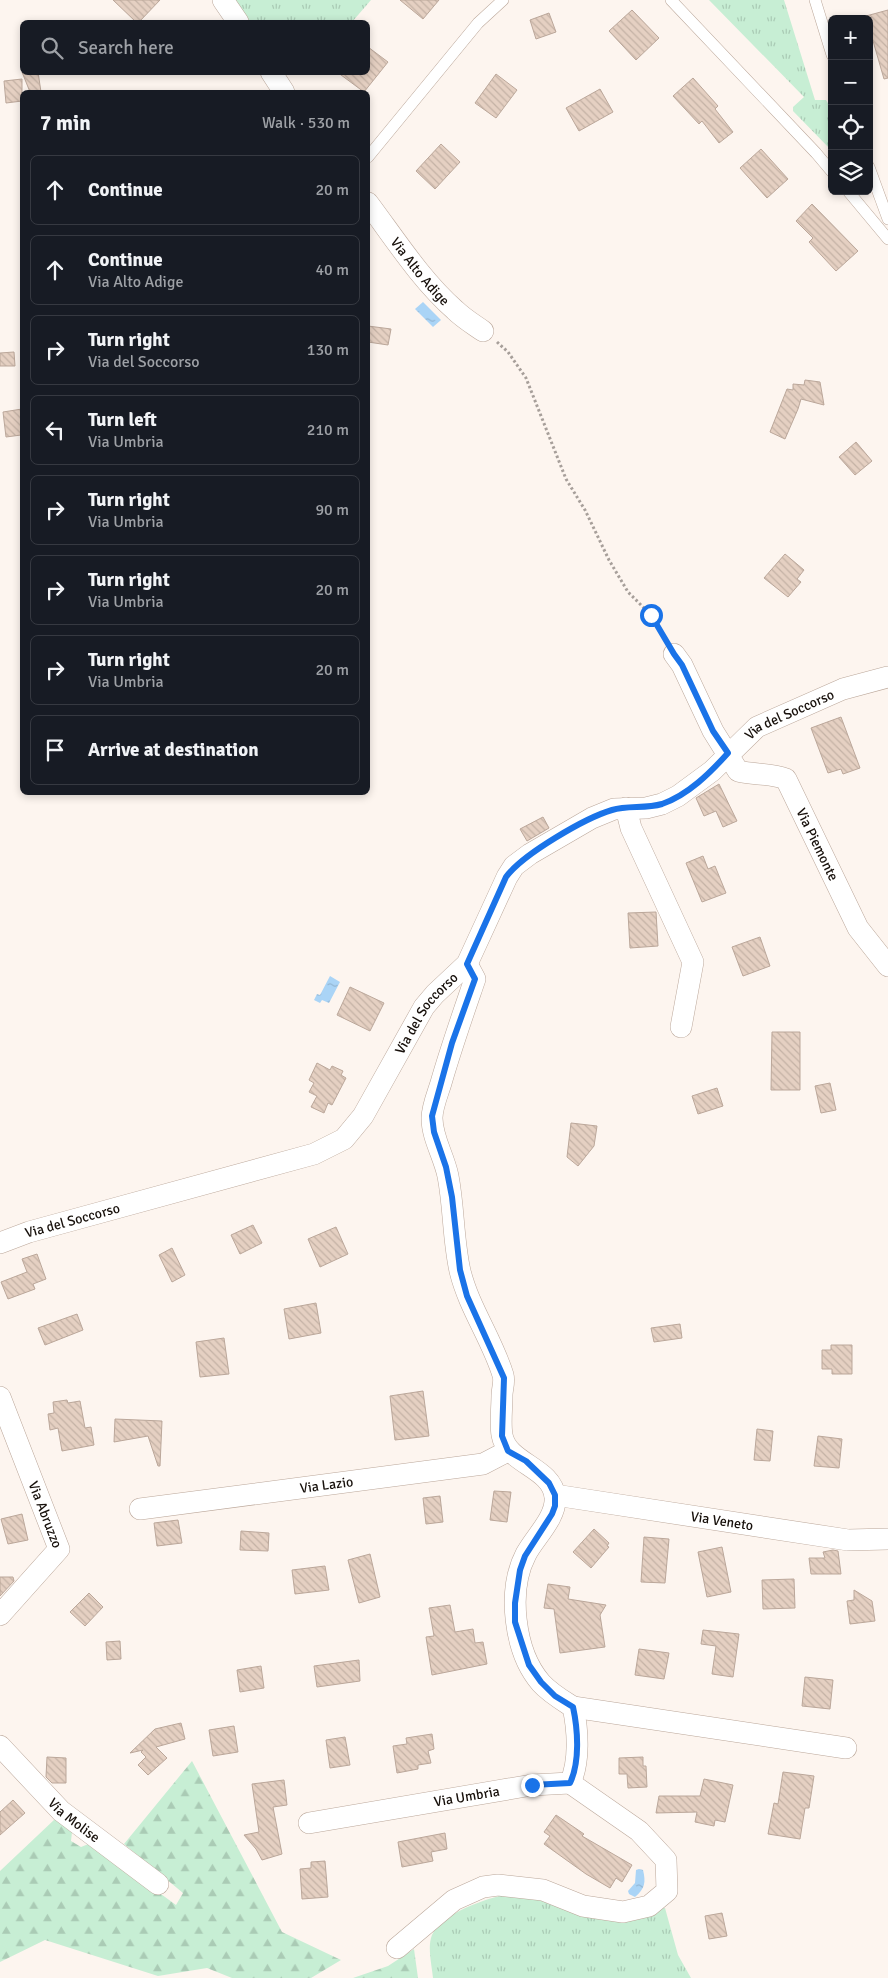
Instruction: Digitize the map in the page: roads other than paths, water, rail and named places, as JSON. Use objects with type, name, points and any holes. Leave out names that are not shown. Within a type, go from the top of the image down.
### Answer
[{"type":"street","points":[[223,0],[237,20]]},
{"type":"street","points":[[273,75],[283,90]]},
{"type":"street","name":"Via Alto Adige","points":[[370,206],[409,259],[439,294],[455,311],[482,331]]},
{"type":"street","points":[[674,654],[682,665],[713,731],[728,753]]},
{"type":"street","name":"Via del Soccorso","points":[[0,1243],[28,1232],[314,1154],[344,1140],[363,1116],[424,1008],[435,994],[467,964],[506,877],[514,866],[530,854],[592,818],[614,809],[646,808],[662,804],[678,796],[712,771],[728,753],[757,727],[844,689],[888,677]]},
{"type":"street","name":"Via Piemonte","points":[[728,753],[738,771],[755,775],[777,775],[786,779],[858,928],[888,966]]},
{"type":"street","points":[[626,808],[631,828],[693,962],[681,1027]]},
{"type":"street","points":[[467,964],[475,979],[452,1043],[432,1116],[434,1132],[446,1167],[452,1197],[460,1270],[467,1296],[504,1378],[502,1436],[508,1451],[526,1461],[549,1483],[555,1495],[555,1506],[552,1514],[525,1556],[520,1570],[515,1603],[515,1622],[529,1665],[537,1677],[555,1696],[573,1707],[846,1748]]},
{"type":"street","name":"Via Abruzzo","points":[[0,1397],[59,1549],[0,1615]]},
{"type":"street","name":"Via Lazio","points":[[140,1509],[484,1464],[508,1451]]},
{"type":"street","name":"Via Veneto","points":[[555,1495],[848,1540],[888,1539]]},
{"type":"street","points":[[397,1948],[454,1900],[483,1887],[498,1885],[543,1890],[583,1906],[623,1912],[649,1906],[667,1891],[666,1860],[639,1831],[570,1783],[574,1774],[577,1726],[573,1707]]},
{"type":"street","name":"Via Molise","points":[[0,1746],[61,1811],[158,1884]]},
{"type":"street","name":"Via Umbria","points":[[309,1823],[532,1785],[570,1783]]},
{"type":"lane","points":[[370,155],[478,23],[503,0]]},
{"type":"lane","points":[[671,0],[828,167]]},
{"type":"lane","points":[[815,0],[828,42]]},
{"type":"lane","points":[[816,153],[828,162]]},
{"type":"lane","points":[[873,178],[888,219]]},
{"type":"lane","points":[[851,195],[888,240]]},
{"type":"water","points":[[423,302],[441,320],[433,327],[415,309]]},
{"type":"water","points":[[330,976],[340,982],[329,1003],[322,1000],[320,1003],[314,1000],[317,994],[320,995]]},
{"type":"water","points":[[636,1870],[643,1870],[644,1882],[643,1888],[635,1897],[629,1894],[628,1891],[635,1883]]}]
